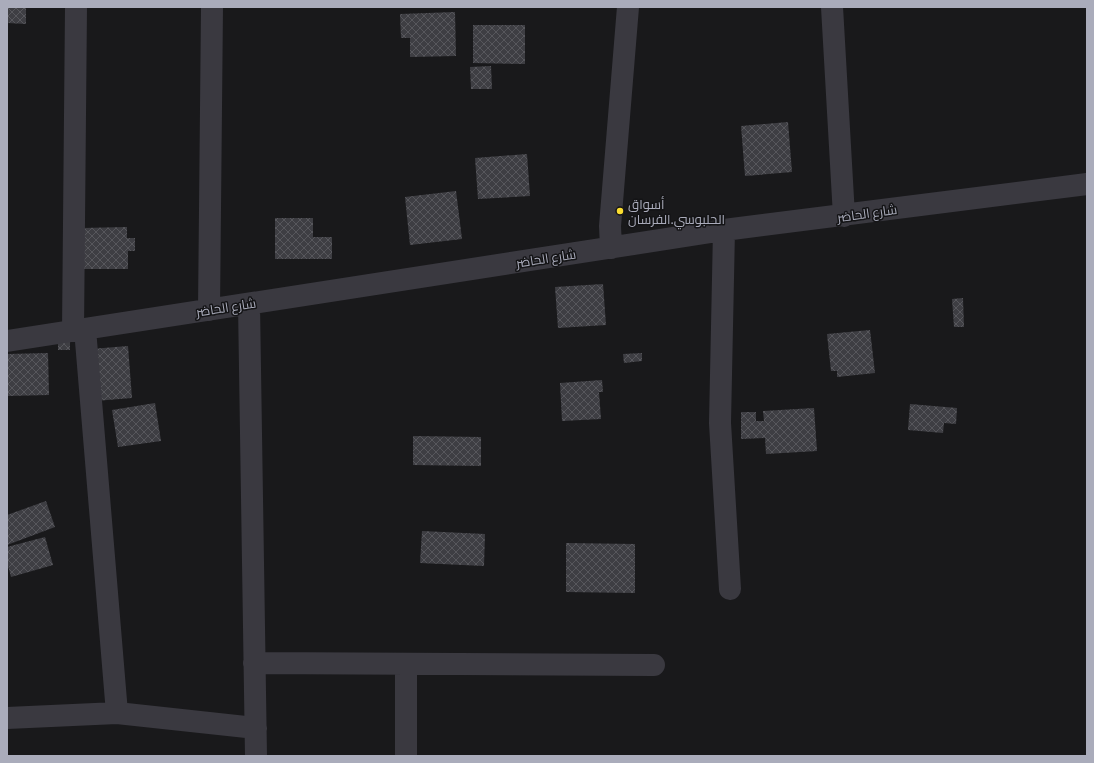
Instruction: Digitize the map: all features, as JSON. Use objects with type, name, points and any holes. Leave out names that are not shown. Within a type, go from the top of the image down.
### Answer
[{"type":"street","points":[[76,7],[79,330],[117,713]]},
{"type":"street","points":[[210,310],[212,7]]},
{"type":"street","points":[[611,248],[610,226],[628,7]]},
{"type":"street","points":[[832,7],[844,216]]},
{"type":"street","name":"شارع الحاضر","points":[[7,341],[724,230],[1087,184]]},
{"type":"street","points":[[724,230],[720,423],[730,589]]},
{"type":"street","points":[[249,304],[256,756]]},
{"type":"street","points":[[254,663],[654,665]]},
{"type":"street","points":[[406,664],[406,756]]},
{"type":"street","points":[[7,718],[117,713],[256,728]]},
{"type":"building","points":[[7,7],[26,7],[26,24],[7,23]]},
{"type":"building","points":[[455,12],[456,56],[410,57],[410,38],[401,38],[400,14]]},
{"type":"building","points":[[473,25],[525,25],[525,64],[473,63]]},
{"type":"building","points":[[491,66],[492,89],[471,89],[470,67]]},
{"type":"building","points":[[788,122],[792,172],[745,176],[741,126]]},
{"type":"building","points":[[527,154],[530,196],[478,199],[475,158]]},
{"type":"building","points":[[456,191],[462,239],[410,245],[405,197]]},
{"type":"building","points":[[275,218],[313,218],[313,237],[332,237],[332,259],[275,259]]},
{"type":"building","points":[[127,227],[127,238],[135,238],[135,251],[128,251],[128,269],[83,269],[82,228]]},
{"type":"building","points":[[603,284],[606,325],[558,328],[555,287]]},
{"type":"building","points":[[963,298],[964,327],[954,327],[952,299]]},
{"type":"building","points":[[870,330],[875,373],[837,377],[837,371],[831,371],[827,334]]},
{"type":"building","points":[[58,339],[70,339],[70,350],[58,350]]},
{"type":"building","points":[[128,346],[132,398],[95,401],[91,349]]},
{"type":"building","points":[[48,353],[49,395],[7,396],[7,354]]},
{"type":"building","points":[[642,353],[642,361],[624,363],[623,354]]},
{"type":"building","points":[[602,380],[603,392],[599,392],[601,419],[562,421],[560,383]]},
{"type":"building","points":[[155,403],[161,441],[118,447],[112,410]]},
{"type":"building","points":[[910,404],[957,408],[956,424],[944,423],[943,433],[908,430]]},
{"type":"building","points":[[814,408],[817,451],[766,454],[765,438],[741,439],[741,412],[756,412],[756,421],[764,421],[763,411]]},
{"type":"building","points":[[413,436],[481,437],[481,466],[413,465]]},
{"type":"building","points":[[46,501],[55,527],[7,545],[7,515]]},
{"type":"building","points":[[422,531],[485,534],[484,566],[420,563]]},
{"type":"building","points":[[45,537],[53,565],[11,577],[7,562],[7,547]]},
{"type":"building","points":[[566,543],[635,544],[635,593],[566,592]]},
{"type":"place","name":"أسواق الحلبوسي.الفرسان","points":[[620,211]]}]
